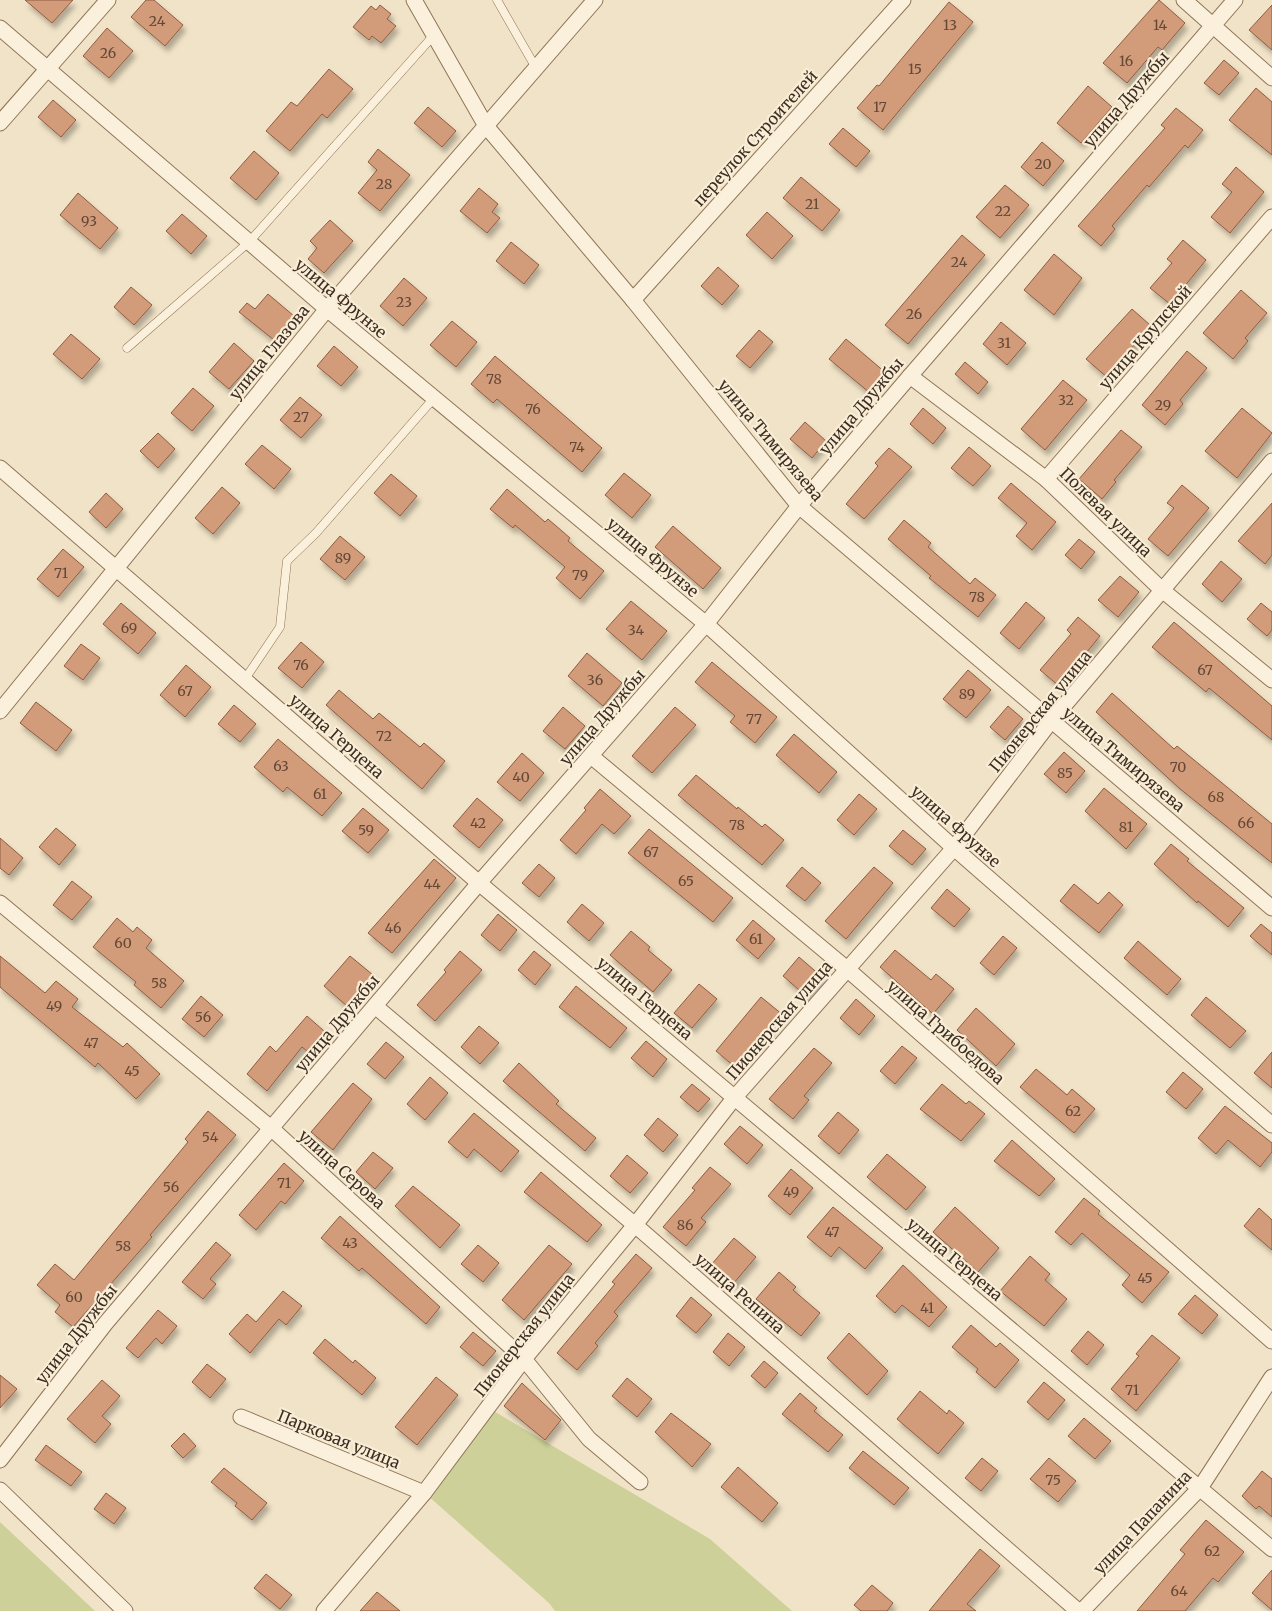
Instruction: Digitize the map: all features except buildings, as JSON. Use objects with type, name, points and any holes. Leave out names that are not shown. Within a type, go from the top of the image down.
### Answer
[{"type":"street","points":[[0,123],[108,0]]},
{"type":"street","name":"улица Тимирязева","points":[[414,0],[486,126],[633,300],[799,506],[1272,908]]},
{"type":"street","name":"улица Глазова","points":[[0,711],[117,570],[180,488],[327,309],[595,0]]},
{"type":"street","name":"переулок Строителей","points":[[633,300],[903,0]]},
{"type":"street","points":[[1184,0],[1272,78]]},
{"type":"street","name":"улица Дружбы","points":[[0,1460],[105,1324],[479,883],[706,624],[799,506],[1235,0]]},
{"type":"street","name":"улица Фрунзе","points":[[0,28],[327,309],[706,624],[954,848],[1272,1125]]},
{"type":"street","name":"улица Крупской","points":[[1046,479],[1272,218]]},
{"type":"street","name":"Полевая улица","points":[[910,376],[1046,479],[1162,590],[1272,680]]},
{"type":"street","name":"Пионерская улица","points":[[324,1611],[424,1493],[524,1359],[635,1225],[735,1097],[954,848],[1051,721],[1272,461]]},
{"type":"street","name":"улица Герцена","points":[[0,468],[479,883],[1272,1549]]},
{"type":"street","name":"улица Грибоедова","points":[[591,756],[847,969],[1272,1341]]},
{"type":"street","name":"улица Серова","points":[[0,903],[271,1128],[524,1359],[589,1439],[640,1482]]},
{"type":"street","name":"улица Репина","points":[[375,1006],[635,1225],[1078,1611]]},
{"type":"street","name":"улица Папанина","points":[[1082,1611],[1200,1488],[1272,1377]]},
{"type":"street","name":"Парковая улица","points":[[241,1417],[424,1493]]},
{"type":"street","points":[[0,1490],[125,1611]]},
{"type":"lane","points":[[497,0],[536,68]]},
{"type":"lane","points":[[126,348],[249,242],[434,35]]},
{"type":"lane","points":[[245,679],[280,627],[287,561],[316,533],[434,398]]},
{"type":"green space","points":[[492,1410],[710,1539],[792,1611],[555,1611],[549,1603],[427,1495]]},
{"type":"green space","points":[[0,1522],[95,1611],[0,1611]]}]
